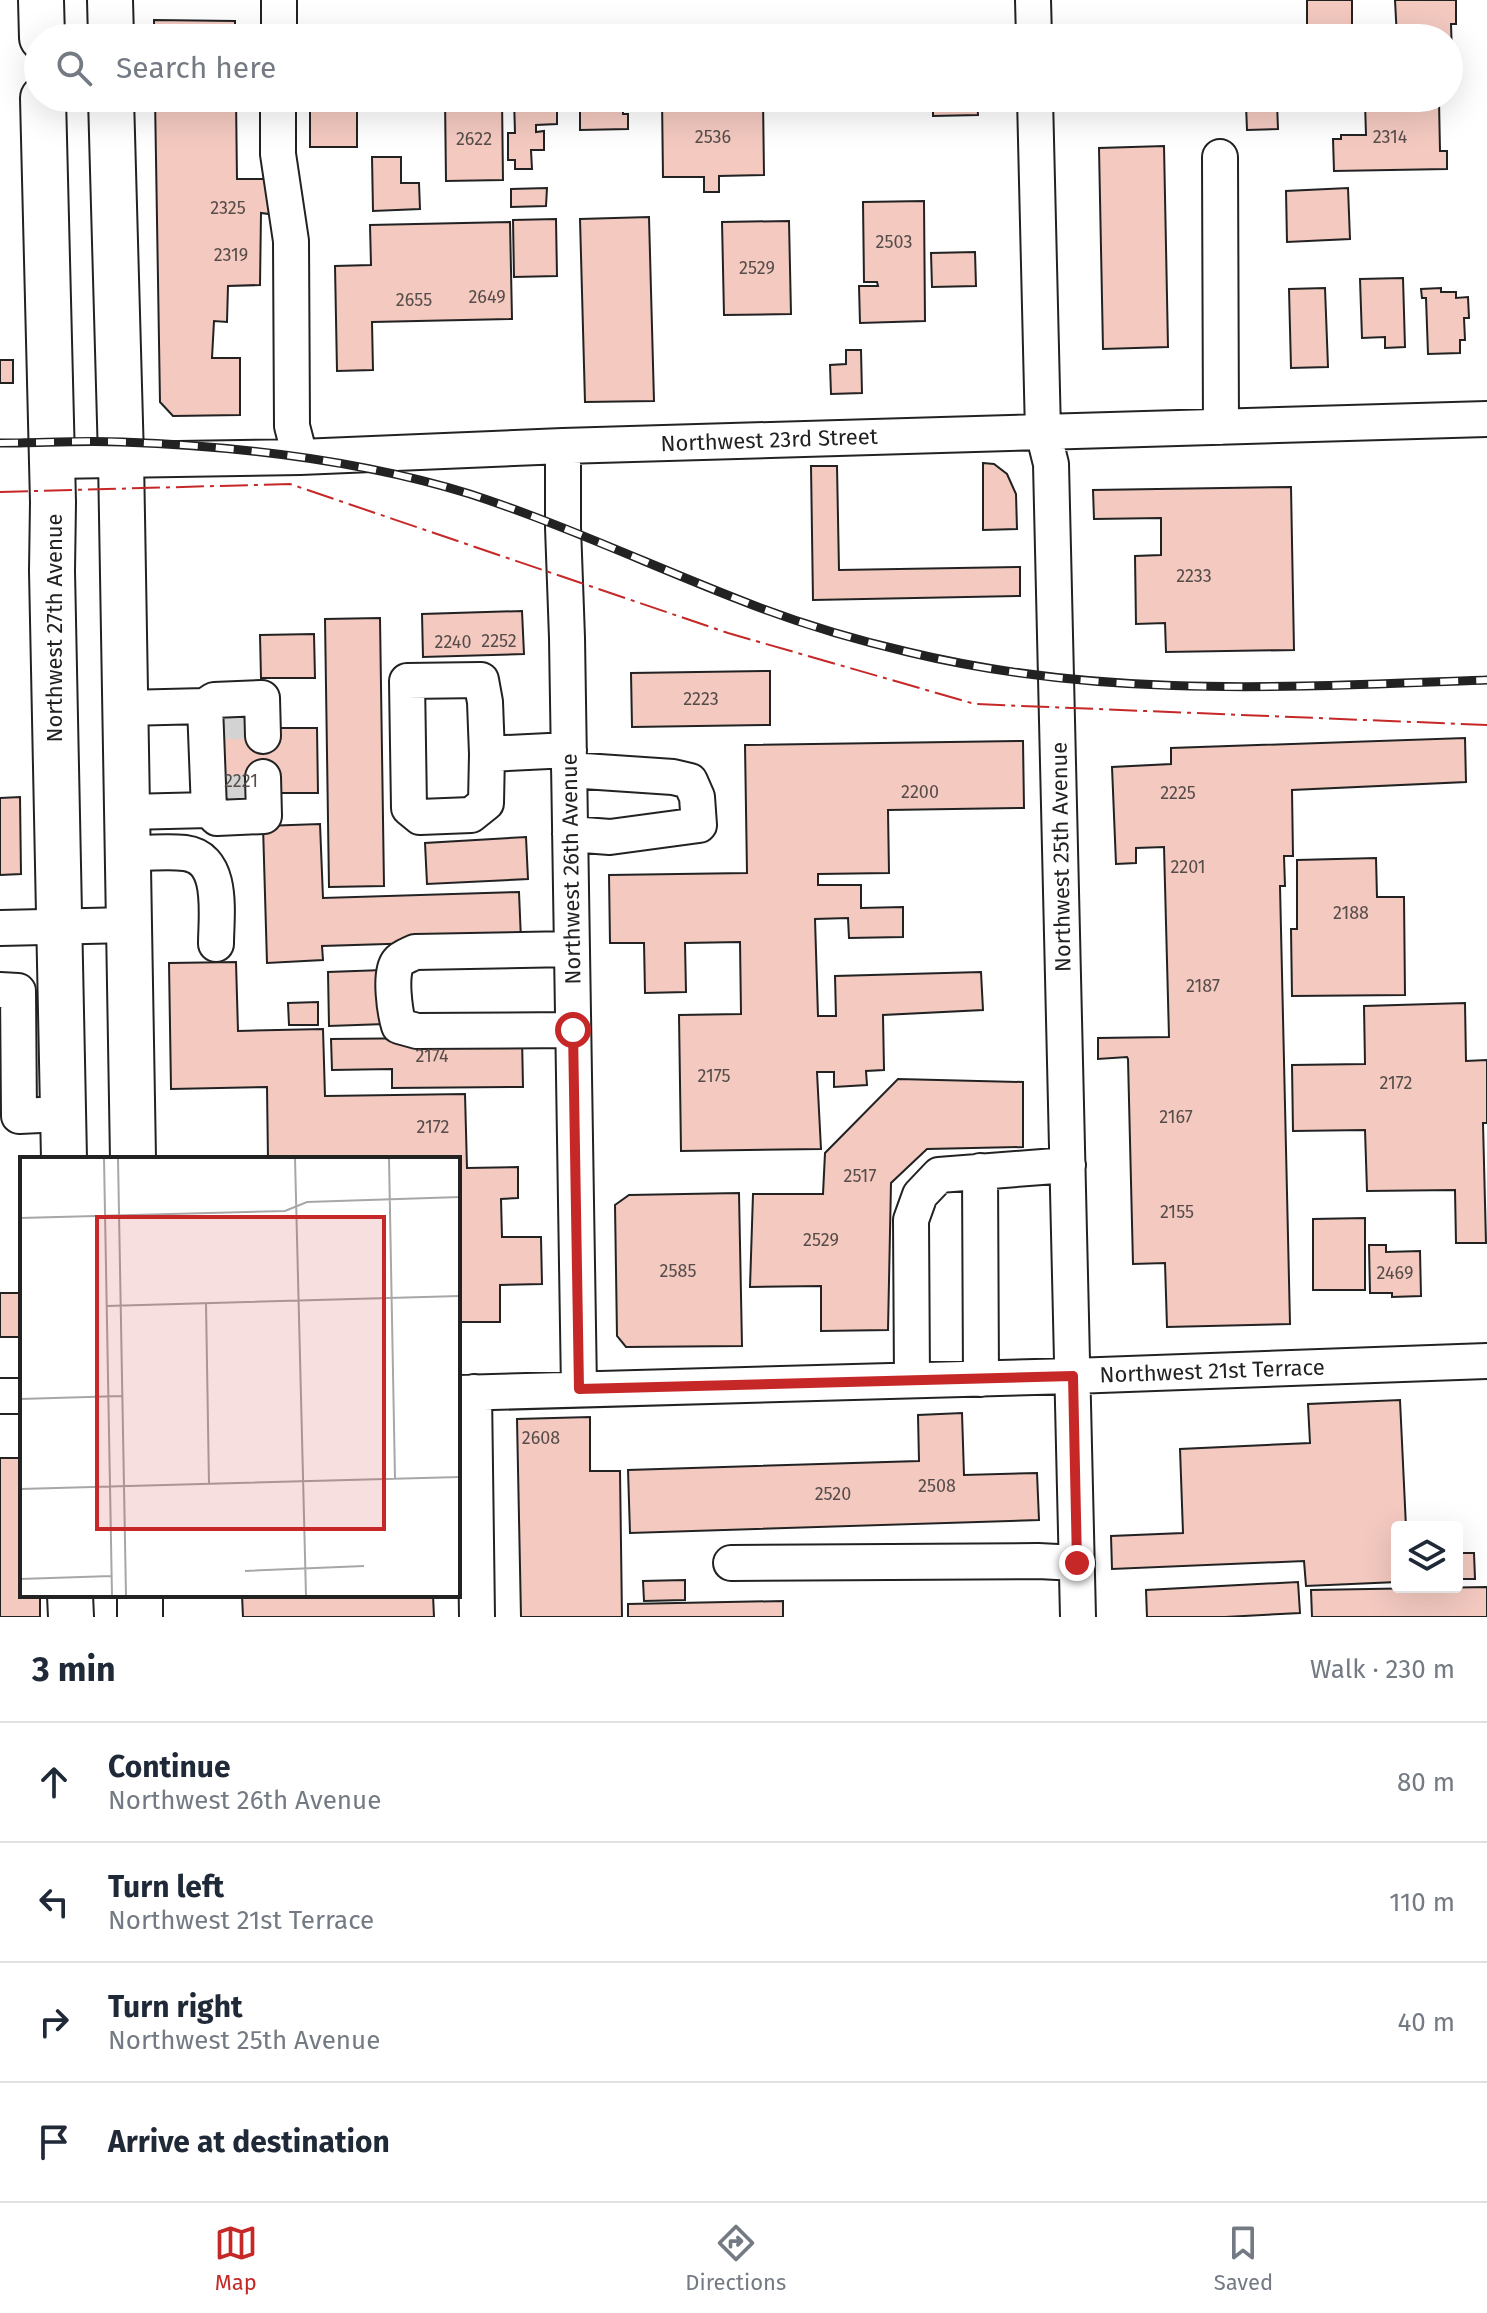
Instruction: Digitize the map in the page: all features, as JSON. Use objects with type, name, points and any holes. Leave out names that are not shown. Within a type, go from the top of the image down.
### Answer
[{"type":"highway","points":[[41,0],[42,24]]},
{"type":"highway","points":[[110,0],[111,24]]},
{"type":"highway","name":"Northwest 27th Avenue","points":[[43,112],[64,1157]]},
{"type":"highway","points":[[111,112],[121,458],[133,1157]]},
{"type":"highway","points":[[70,1597],[71,1617]]},
{"type":"street","points":[[279,0],[279,24]]},
{"type":"street","points":[[1033,0],[1034,24]]},
{"type":"street","points":[[278,112],[278,154],[291,241],[292,426],[300,457]]},
{"type":"street","name":"Northwest 25th Avenue","points":[[1035,112],[1043,432],[1051,464],[1078,1617]]},
{"type":"street","points":[[1220,157],[1221,427]]},
{"type":"street","name":"Northwest 23rd Street","points":[[51,461],[300,457],[563,446],[1487,419]]},
{"type":"street","name":"Northwest 26th Avenue","points":[[563,446],[579,1389]]},
{"type":"street","points":[[259,727],[262,698],[214,700],[209,717],[211,798],[217,818],[264,816],[259,787]]},
{"type":"street","points":[[125,708],[209,717]]},
{"type":"street","points":[[487,754],[569,760],[673,777],[690,781],[697,797],[699,825],[610,837],[570,834]]},
{"type":"street","points":[[128,833],[211,798]]},
{"type":"street","points":[[128,833],[204,861],[215,878],[216,944]]},
{"type":"street","points":[[0,928],[129,925]]},
{"type":"street","points":[[572,949],[415,952],[400,959],[394,969],[395,1012],[399,1026],[417,1031],[573,1030]]},
{"type":"street","points":[[0,990],[18,991],[10,1116],[62,1114]]},
{"type":"street","points":[[912,1380],[911,1220],[920,1195],[939,1175],[1068,1165]]},
{"type":"street","points":[[980,1171],[981,1379]]},
{"type":"street","name":"Northwest 21st Terrace","points":[[466,1393],[1487,1361]]},
{"type":"street","points":[[466,1393],[477,1617]]},
{"type":"street","points":[[731,1563],[1077,1563]]},
{"type":"building","points":[[1307,0],[1352,0],[1352,24],[1307,24]]},
{"type":"building","points":[[1395,0],[1456,0],[1456,24],[1396,24]]},
{"type":"building","points":[[154,20],[235,21],[235,24],[154,24]]},
{"type":"building","points":[[155,112],[236,112],[237,179],[270,179],[269,214],[261,213],[260,285],[228,286],[227,322],[214,321],[212,358],[240,358],[240,415],[173,416],[160,402]]},
{"type":"building","points":[[310,112],[357,112],[357,147],[310,147]]},
{"type":"building","points":[[445,112],[502,112],[503,180],[446,181]]},
{"type":"building","points":[[514,112],[557,112],[557,124],[536,125],[536,132],[544,131],[544,150],[531,150],[532,169],[515,169],[515,160],[508,160],[508,133],[515,133]]},
{"type":"building","points":[[580,112],[628,114],[628,129],[580,130]]},
{"type":"building","points":[[662,112],[763,112],[764,175],[719,176],[719,192],[704,192],[704,177],[663,177]]},
{"type":"building","points":[[933,112],[978,112],[978,115],[933,116]]},
{"type":"building","points":[[1246,112],[1277,112],[1278,129],[1247,130]]},
{"type":"building","points":[[1365,112],[1439,112],[1440,151],[1447,151],[1447,169],[1334,171],[1333,139],[1341,139],[1341,135],[1366,135]]},
{"type":"building","points":[[1164,146],[1168,347],[1103,349],[1099,148]]},
{"type":"building","points":[[372,157],[401,157],[401,183],[419,183],[420,209],[373,211]]},
{"type":"building","points":[[547,188],[546,206],[511,207],[511,189]]},
{"type":"building","points":[[1348,188],[1350,239],[1287,242],[1286,191]]},
{"type":"building","points":[[924,201],[925,321],[860,323],[859,286],[878,286],[877,282],[864,282],[863,202]]},
{"type":"building","points":[[649,217],[654,401],[585,402],[580,219]]},
{"type":"building","points":[[556,219],[557,276],[514,277],[513,220]]},
{"type":"building","points":[[789,221],[791,314],[724,315],[722,222]]},
{"type":"building","points":[[510,222],[512,319],[372,322],[373,370],[337,371],[335,266],[371,265],[370,225]]},
{"type":"building","points":[[975,252],[976,286],[932,287],[931,253]]},
{"type":"building","points":[[1403,278],[1405,347],[1385,348],[1385,337],[1362,338],[1360,279]]},
{"type":"building","points":[[1325,288],[1328,367],[1291,368],[1289,289]]},
{"type":"building","points":[[1441,288],[1441,292],[1456,292],[1456,298],[1468,297],[1469,318],[1464,318],[1465,340],[1460,340],[1460,353],[1428,354],[1426,298],[1422,298],[1421,289]]},
{"type":"building","points":[[846,350],[861,350],[862,393],[831,394],[830,365],[846,364]]},
{"type":"building","points":[[0,360],[13,360],[13,383],[0,383]]},
{"type":"building","points":[[983,463],[994,464],[1007,474],[1016,494],[1017,529],[983,530]]},
{"type":"building","points":[[811,466],[837,466],[839,570],[1020,567],[1020,596],[813,600]]},
{"type":"building","points":[[1291,487],[1294,650],[1166,652],[1165,623],[1136,624],[1135,556],[1161,555],[1161,518],[1094,519],[1093,490]]},
{"type":"building","points":[[522,611],[524,654],[423,657],[422,614]]},
{"type":"building","points":[[380,618],[384,886],[329,887],[325,619]]},
{"type":"building","points":[[314,634],[315,678],[261,678],[260,635]]},
{"type":"building","points":[[770,671],[770,725],[632,727],[631,673]]},
{"type":"building","points":[[216,705],[252,705],[272,728],[317,728],[318,793],[271,793],[252,807],[217,808]]},
{"type":"building","points":[[1465,738],[1466,782],[1292,790],[1293,856],[1284,856],[1285,886],[1280,886],[1290,1324],[1167,1327],[1165,1263],[1133,1264],[1128,1059],[1098,1059],[1098,1038],[1169,1037],[1164,847],[1136,848],[1136,863],[1116,864],[1112,767],[1171,764],[1171,748]]},
{"type":"building","points":[[1023,741],[1024,808],[888,810],[889,873],[818,874],[818,885],[861,885],[861,908],[903,907],[903,937],[849,938],[848,918],[815,919],[818,1016],[836,1016],[835,976],[981,972],[983,1010],[883,1015],[884,1070],[866,1071],[867,1085],[834,1087],[834,1072],[817,1072],[821,1149],[681,1151],[679,1015],[741,1014],[740,942],[685,943],[686,992],[645,993],[644,943],[610,943],[609,875],[747,873],[745,745]]},
{"type":"building","points":[[20,797],[21,874],[0,875],[0,798]]},
{"type":"building","points":[[320,824],[323,898],[519,892],[521,940],[322,946],[323,960],[267,963],[263,826]]},
{"type":"building","points":[[526,837],[528,879],[427,884],[425,843]]},
{"type":"building","points":[[1376,858],[1377,897],[1404,897],[1405,995],[1292,996],[1291,929],[1297,929],[1297,860]]},
{"type":"building","points":[[236,962],[238,1031],[323,1029],[325,1096],[465,1094],[467,1168],[518,1167],[518,1198],[501,1199],[502,1237],[541,1237],[542,1284],[500,1285],[500,1322],[460,1322],[460,1157],[268,1157],[267,1087],[171,1089],[169,963]]},
{"type":"building","points":[[383,970],[385,1024],[329,1026],[328,972]]},
{"type":"building","points":[[318,1002],[318,1025],[289,1025],[288,1003]]},
{"type":"building","points":[[1465,1003],[1466,1061],[1487,1060],[1487,1123],[1483,1123],[1486,1243],[1456,1243],[1455,1190],[1367,1191],[1365,1130],[1293,1131],[1292,1065],[1365,1064],[1364,1006]]},
{"type":"building","points":[[522,1037],[523,1087],[392,1088],[392,1069],[332,1070],[331,1039]]},
{"type":"building","points":[[898,1079],[1023,1082],[1023,1147],[927,1149],[891,1183],[888,1330],[821,1331],[821,1286],[750,1287],[753,1194],[823,1194],[825,1153]]},
{"type":"building","points":[[739,1193],[742,1346],[626,1347],[617,1336],[615,1205],[629,1195]]},
{"type":"building","points":[[1365,1218],[1365,1290],[1313,1290],[1313,1219]]},
{"type":"building","points":[[1369,1245],[1386,1245],[1386,1252],[1420,1251],[1421,1296],[1392,1297],[1392,1293],[1370,1293]]},
{"type":"building","points":[[0,1293],[20,1293],[20,1337],[0,1337]]},
{"type":"building","points":[[1400,1400],[1406,1521],[1391,1521],[1391,1582],[1306,1586],[1304,1561],[1112,1569],[1111,1536],[1183,1533],[1180,1449],[1310,1443],[1308,1404]]},
{"type":"building","points":[[962,1413],[964,1475],[1037,1473],[1039,1520],[630,1533],[628,1470],[919,1461],[918,1415]]},
{"type":"building","points":[[590,1417],[590,1471],[620,1471],[622,1617],[521,1617],[517,1419]]},
{"type":"building","points":[[0,1458],[20,1458],[20,1597],[40,1597],[40,1617],[0,1617]]},
{"type":"building","points":[[1463,1553],[1474,1553],[1475,1579],[1463,1579]]},
{"type":"building","points":[[685,1580],[685,1600],[644,1601],[643,1581]]},
{"type":"building","points":[[1298,1582],[1300,1613],[1147,1617],[1146,1590]]},
{"type":"building","points":[[1463,1587],[1487,1587],[1487,1617],[1312,1617],[1311,1590],[1391,1589],[1391,1593],[1463,1593]]},
{"type":"building","points":[[242,1597],[433,1597],[434,1617],[243,1617]]},
{"type":"building","points":[[783,1601],[783,1617],[628,1617],[628,1604]]},
{"type":"tunnel","points":[[216,722],[252,722]]},
{"type":"tunnel","points":[[217,792],[252,792]]},
{"type":"railway","points":[[0,443],[107,441],[209,447],[298,457],[385,472],[504,506],[803,623],[887,647],[981,667],[1053,677],[1197,686],[1269,687],[1487,680]]},
{"type":"power","points":[[0,492],[290,484],[728,633],[975,704],[1487,725]]},
{"type":"route","points":[[573,1030],[579,1389],[1073,1376],[1077,1563]]}]
